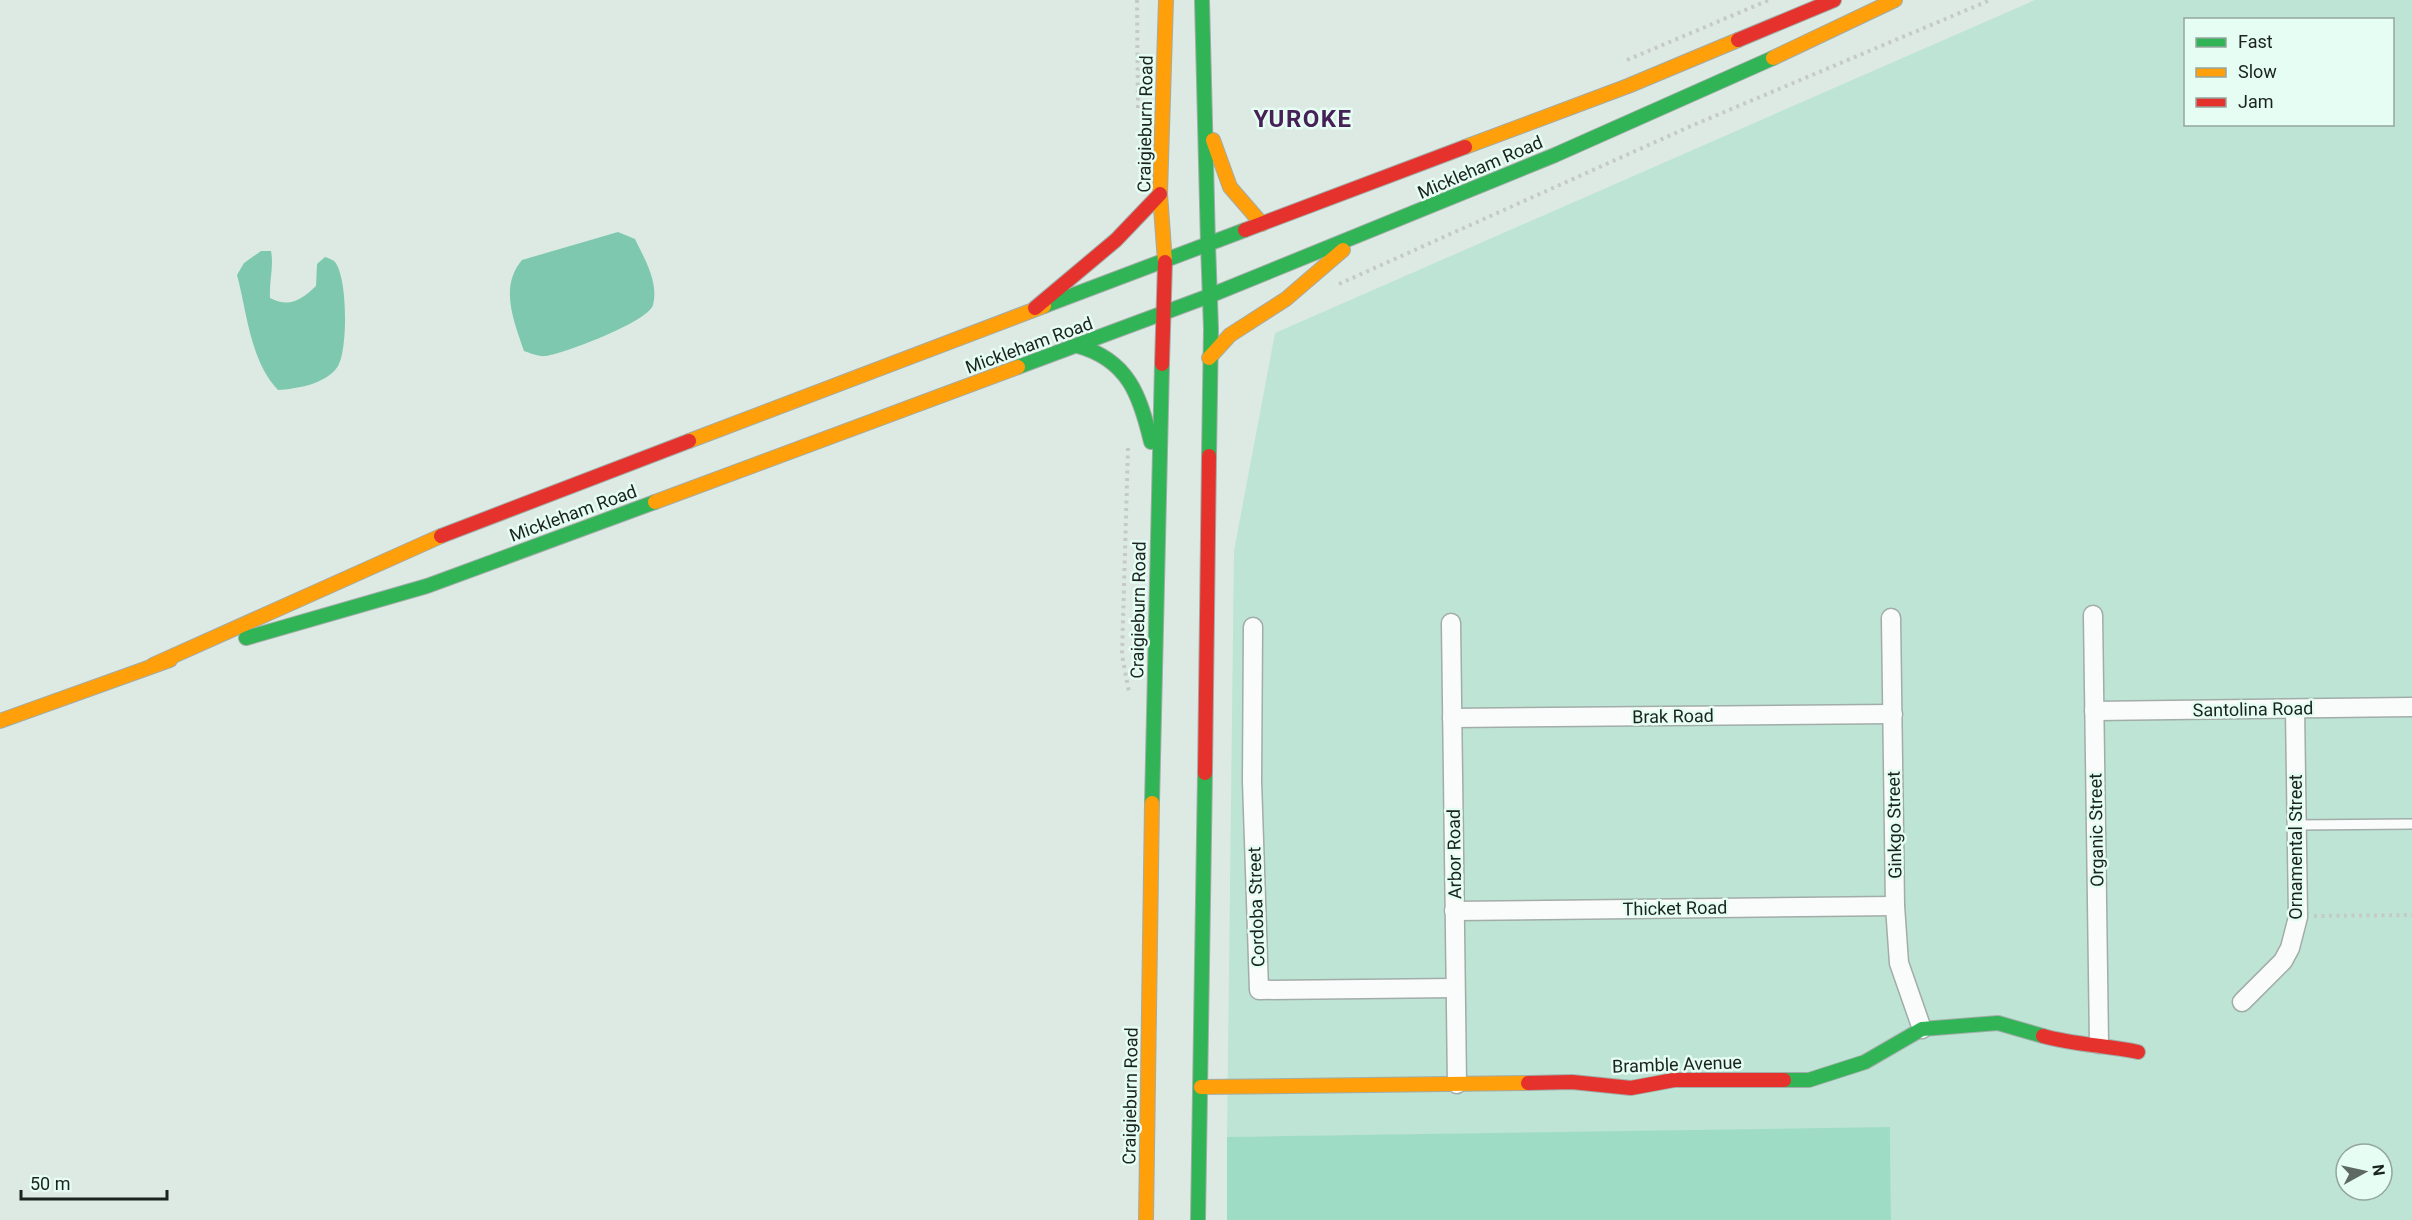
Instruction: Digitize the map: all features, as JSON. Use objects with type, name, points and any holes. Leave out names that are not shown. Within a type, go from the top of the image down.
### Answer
[{"type":"main road","name":"Craigieburn Road","points":[[1146,1220],[1165,262],[1160,194],[1166,0]]},
{"type":"main road","points":[[1197,1220],[1209,358],[1203,0]]},
{"type":"main road","name":"Mickleham Road","points":[[153,665],[412,547],[1628,86],[1834,0]]},
{"type":"main road","name":"Mickleham Road","points":[[0,721],[153,665],[427,586],[1164,315],[1526,168],[1796,48],[1895,0]]},
{"type":"main road","points":[[1204,111],[1230,188],[1262,224]]},
{"type":"main road","points":[[1028,314],[1085,264],[1135,225],[1160,194]]},
{"type":"main road","points":[[1209,358],[1230,335],[1286,299],[1359,236]]},
{"type":"main road","points":[[1078,346],[1107,354],[1132,384],[1140,400],[1159,483]]},
{"type":"main road","name":"Bramble Avenue","points":[[1200,1087],[1572,1082],[1631,1088],[1674,1080],[1809,1080],[1865,1062],[1922,1029],[1998,1023],[2066,1042],[2099,1044],[2138,1052]]},
{"type":"street","name":"Organic Street","points":[[2093,615],[2099,1044]]},
{"type":"street","name":"Ginkgo Street","points":[[1892,618],[1895,906],[1899,963],[1922,1029]]},
{"type":"street","name":"Arbor Road","points":[[1451,623],[1457,1084]]},
{"type":"street","name":"Cordoba Street","points":[[1253,627],[1252,781],[1259,990],[1455,988]]},
{"type":"street","name":"Santolina Road","points":[[2094,711],[2412,707]]},
{"type":"street","name":"Ornamental Street","points":[[2242,1002],[2283,961],[2290,948],[2298,917],[2295,709]]},
{"type":"street","name":"Brak Road","points":[[1452,718],[1893,714]]},
{"type":"street","name":"Thicket Road","points":[[1454,911],[1895,906]]},
{"type":"lane","points":[[2296,825],[2412,824]]},
{"type":"path","points":[[1137,0],[1138,114]]},
{"type":"path","points":[[1337,285],[1691,126],[1988,1]]},
{"type":"path","points":[[1128,439],[1122,655],[1130,702]]},
{"type":"path","points":[[2298,917],[2412,915]]},
{"type":"shaded area","points":[[2035,0],[2412,0],[2412,1220],[1891,1220],[1890,1128],[1227,1137],[1234,551],[1275,333]]},
{"type":"shaded area","points":[[618,232],[635,239],[650,270],[654,296],[653,305],[648,312],[605,336],[556,354],[540,356],[524,351],[513,316],[510,293],[515,270],[522,260]]},
{"type":"shaded area","points":[[261,251],[271,251],[270,298],[277,301],[295,301],[316,286],[317,264],[325,257],[334,261],[339,269],[344,296],[344,345],[338,366],[327,377],[319,381],[302,387],[278,390],[261,365],[251,336],[237,275],[244,263]]},
{"type":"shaded area","points":[[1890,1127],[1891,1220],[1227,1220],[1227,1137]]},
{"type":"traffic: fast","points":[[1202,0],[1208,244],[1245,230]]},
{"type":"traffic: fast","points":[[1209,296],[1555,155],[1773,58]]},
{"type":"traffic: fast","points":[[1044,306],[1208,244],[1211,329],[1209,456]]},
{"type":"traffic: fast","points":[[1018,367],[1209,296]]},
{"type":"traffic: fast","points":[[1078,346],[1095,352],[1120,370],[1136,395],[1151,442]]},
{"type":"traffic: fast","points":[[1152,803],[1162,364]]},
{"type":"traffic: fast","points":[[246,638],[427,586],[655,502]]},
{"type":"traffic: fast","points":[[1198,1220],[1205,773]]},
{"type":"traffic: fast","points":[[1784,1080],[1809,1080],[1865,1062],[1922,1029],[1998,1023],[2043,1036]]},
{"type":"traffic: slow","points":[[1165,262],[1160,194],[1166,0]]},
{"type":"traffic: slow","points":[[1773,58],[1895,0]]},
{"type":"traffic: slow","points":[[1465,147],[1628,86],[1738,40]]},
{"type":"traffic: slow","points":[[1213,140],[1230,187],[1262,224]]},
{"type":"traffic: slow","points":[[1209,358],[1230,335],[1286,299],[1343,250]]},
{"type":"traffic: slow","points":[[689,441],[1044,306]]},
{"type":"traffic: slow","points":[[655,502],[1018,367]]},
{"type":"traffic: slow","points":[[153,665],[441,536]]},
{"type":"traffic: slow","points":[[0,721],[170,660]]},
{"type":"traffic: slow","points":[[1146,1220],[1152,803]]},
{"type":"traffic: slow","points":[[1201,1087],[1528,1083]]},
{"type":"traffic: jam","points":[[1738,40],[1834,0]]},
{"type":"traffic: jam","points":[[1245,230],[1465,147]]},
{"type":"traffic: jam","points":[[1035,308],[1116,240],[1160,194]]},
{"type":"traffic: jam","points":[[1162,364],[1165,262]]},
{"type":"traffic: jam","points":[[441,536],[689,441]]},
{"type":"traffic: jam","points":[[1205,773],[1209,456]]},
{"type":"traffic: jam","points":[[2043,1036],[2138,1052]]},
{"type":"traffic: jam","points":[[1528,1083],[1572,1082],[1631,1088],[1674,1080],[1784,1080]]},
{"type":"district","name":"YUROKE","points":[[1303,119]]}]
